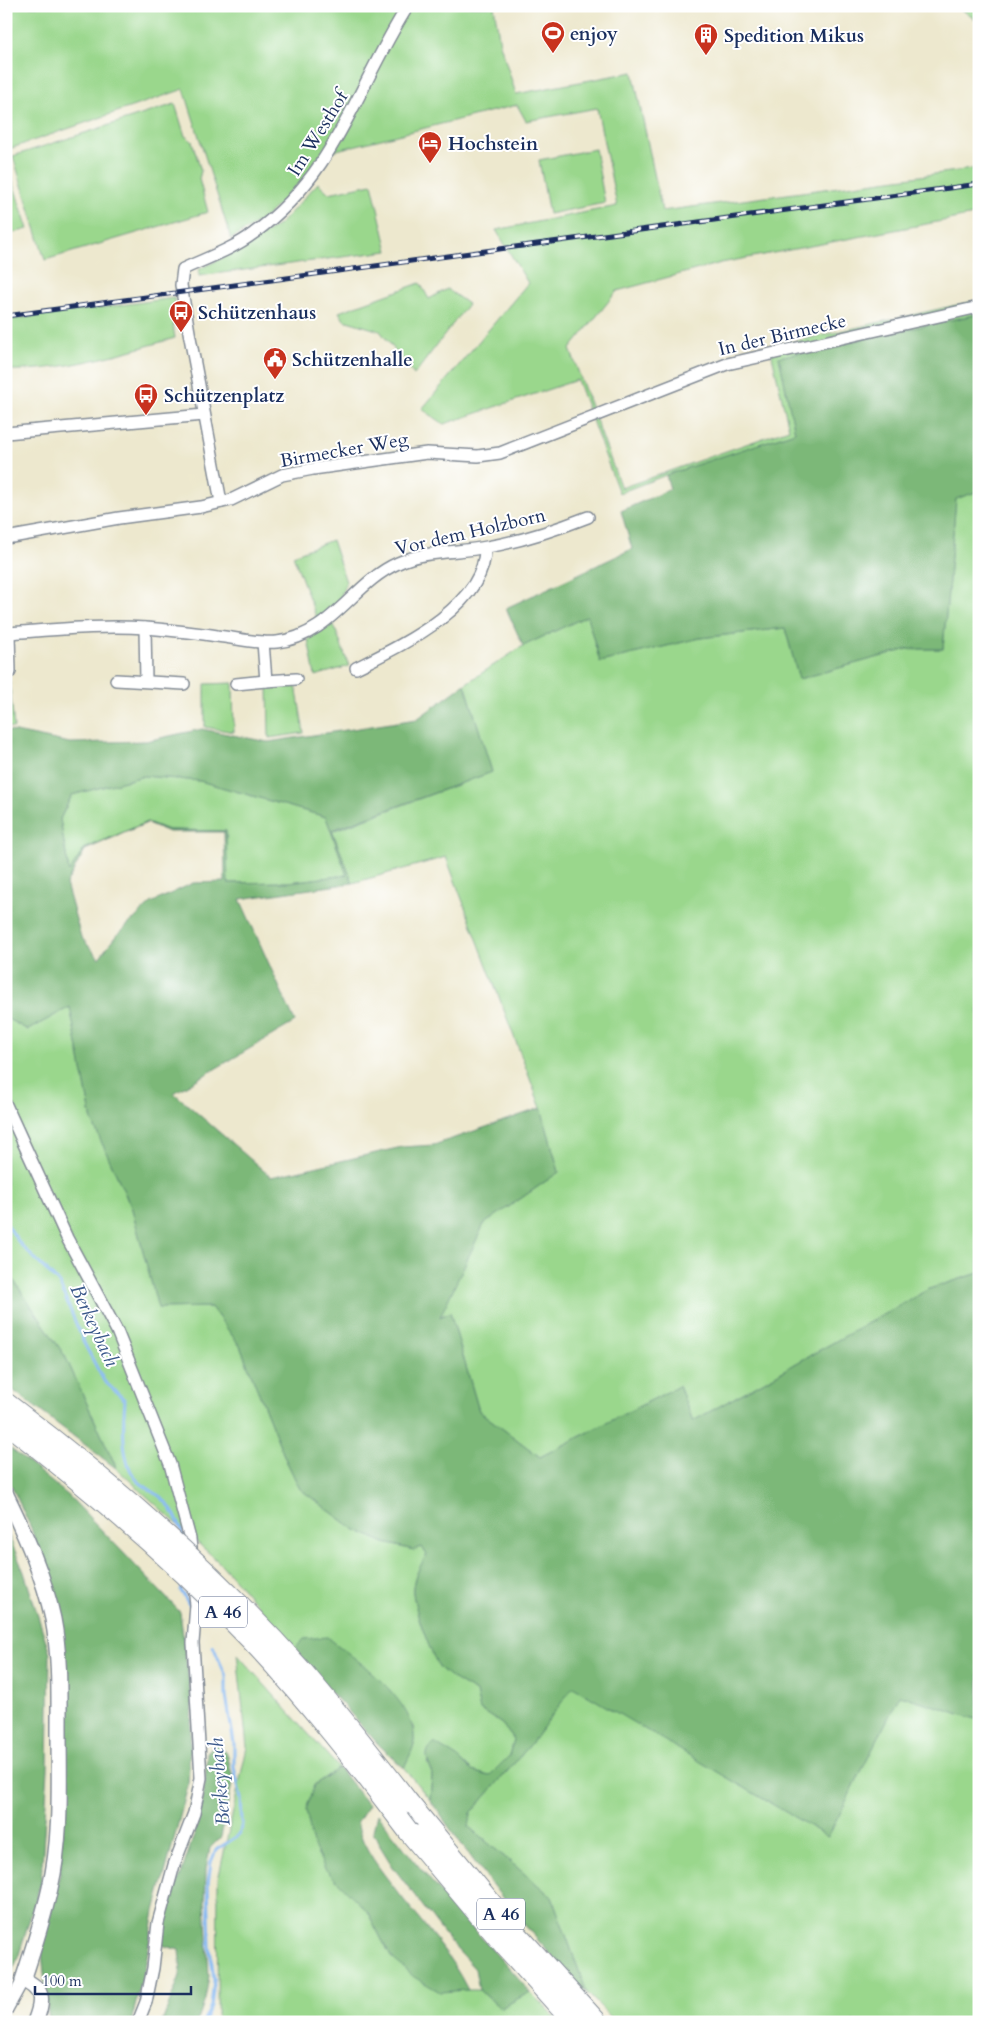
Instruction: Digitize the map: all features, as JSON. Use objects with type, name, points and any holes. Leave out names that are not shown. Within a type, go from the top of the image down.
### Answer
[{"type":"highway","name":"A 46","points":[[6,1403],[61,1444],[126,1498],[188,1554],[247,1612],[358,1737],[409,1803],[516,1933],[597,2022]]},
{"type":"highway","name":"A 46","points":[[6,1423],[68,1471],[131,1524],[192,1581],[250,1640],[306,1702],[359,1766],[408,1832],[504,1945],[573,2022]]},
{"type":"street","name":"Im Westhof","points":[[204,415],[181,285],[183,269],[254,234],[282,210],[309,182],[346,124],[408,6]]},
{"type":"street","name":"In der Birmecke","points":[[598,413],[726,364],[979,307]]},
{"type":"street","name":"Birmecker Weg","points":[[6,538],[221,502],[241,496],[282,475],[313,469],[427,453],[478,456],[500,453],[598,413]]},
{"type":"street","points":[[6,433],[204,415],[221,502]]},
{"type":"street","name":"Vor dem Holzborn","points":[[10,672],[8,633],[69,627],[145,628],[196,632],[263,642],[277,642],[296,638],[313,630],[329,619],[383,571],[399,562],[441,552],[485,548],[530,538],[588,518]]},
{"type":"street","points":[[356,668],[404,645],[448,613],[480,574],[484,566],[485,548]]},
{"type":"street","points":[[145,628],[146,681]]},
{"type":"street","points":[[263,642],[266,681]]},
{"type":"street","points":[[236,684],[296,679]]},
{"type":"street","points":[[116,680],[184,684]]},
{"type":"street","points":[[6,1105],[68,1238],[117,1331],[170,1464],[190,1540],[196,1605],[192,1643],[201,1778],[194,1813],[174,1865],[158,1922],[146,2002],[138,2022]]},
{"type":"street","points":[[6,1495],[46,1592],[53,1619],[59,1675],[58,1833],[50,1887],[23,1980],[6,2012]]},
{"type":"street","points":[[23,1980],[34,1984],[40,1994],[40,2006],[35,2022]]},
{"type":"green space","points":[[6,6],[494,6],[500,44],[516,94],[633,72],[662,211],[979,168],[979,214],[721,263],[617,291],[570,349],[621,488],[789,429],[770,347],[979,300],[979,314],[779,357],[795,432],[666,475],[619,493],[577,380],[444,424],[422,409],[528,283],[496,230],[617,206],[597,108],[526,121],[517,105],[321,154],[296,189],[262,220],[231,239],[184,89],[6,150]]},
{"type":"green space","points":[[957,6],[979,6],[979,22]]},
{"type":"green space","points":[[175,104],[185,136],[192,141],[201,171],[199,179],[208,212],[45,260],[13,156]]},
{"type":"green space","points":[[595,149],[605,203],[549,214],[539,160]]},
{"type":"green space","points":[[6,162],[28,229],[6,235]]},
{"type":"green space","points":[[318,183],[329,193],[372,184],[388,251],[199,276],[199,269],[235,252],[280,224]]},
{"type":"green space","points":[[420,283],[429,299],[447,289],[468,304],[414,375],[380,331],[344,320],[339,312]]},
{"type":"green space","points":[[174,298],[180,324],[173,325],[175,338],[70,365],[27,370],[6,370],[6,320]]},
{"type":"green space","points":[[979,314],[979,491],[956,499],[943,649],[908,649],[799,679],[785,628],[700,638],[600,662],[587,616],[523,646],[506,608],[632,549],[621,511],[670,489],[666,475],[795,432],[779,357]]},
{"type":"green space","points":[[979,491],[979,1273],[929,1289],[693,1421],[679,1386],[540,1457],[479,1411],[450,1312],[439,1317],[484,1224],[559,1172],[541,1108],[446,857],[353,883],[332,831],[492,772],[465,684],[523,646],[587,616],[600,662],[700,638],[785,628],[799,679],[908,649],[943,649],[956,498]]},
{"type":"green space","points":[[332,540],[346,582],[339,602],[318,622],[293,555]]},
{"type":"green space","points":[[333,623],[349,666],[315,676],[308,639]]},
{"type":"green space","points":[[9,676],[14,728],[6,727],[6,677]]},
{"type":"green space","points":[[233,683],[234,732],[205,727],[205,684]]},
{"type":"green space","points":[[465,684],[492,772],[332,830],[353,883],[240,899],[295,1022],[174,1093],[271,1177],[402,1147],[434,1145],[541,1108],[559,1172],[484,1224],[440,1317],[450,1312],[479,1411],[540,1457],[679,1386],[693,1421],[929,1289],[979,1273],[979,1720],[900,1695],[828,1837],[573,1687],[530,1745],[471,1813],[469,1827],[552,1897],[587,1993],[504,1900],[430,1800],[432,1776],[427,1755],[434,1743],[457,1757],[472,1771],[489,1776],[509,1756],[514,1740],[502,1724],[480,1710],[476,1692],[444,1672],[436,1662],[422,1628],[413,1594],[415,1578],[427,1555],[422,1547],[414,1550],[385,1543],[354,1529],[300,1489],[285,1458],[240,1346],[211,1307],[158,1308],[132,1209],[92,1121],[70,1007],[28,1030],[6,1018],[6,730],[70,743],[146,741],[202,729],[268,742],[417,719]],"holes":[[[144,776],[200,781],[326,817],[347,875],[289,882],[228,883],[226,831],[168,830],[147,822],[84,849],[69,872],[60,819],[72,795]],[[147,823],[168,832],[224,832],[225,882],[193,883],[151,903],[115,937],[99,958],[81,937],[66,884],[85,850]]]},
{"type":"green space","points":[[296,685],[304,733],[269,738],[268,686]]},
{"type":"green space","points":[[144,776],[200,781],[326,817],[347,875],[289,882],[227,883],[226,831],[168,830],[147,822],[84,849],[69,873],[60,819],[72,795]]},
{"type":"green space","points":[[70,1007],[92,1121],[132,1209],[158,1308],[211,1307],[240,1346],[285,1458],[300,1489],[354,1529],[385,1543],[414,1550],[422,1547],[427,1555],[415,1578],[413,1594],[418,1616],[432,1652],[445,1672],[476,1692],[480,1710],[502,1724],[514,1740],[509,1756],[489,1776],[472,1771],[457,1757],[427,1762],[432,1774],[430,1800],[404,1768],[414,1744],[413,1725],[304,1639],[295,1648],[222,1565],[117,1469],[65,1356],[6,1269],[6,1018],[28,1030]]},
{"type":"green space","points":[[6,1269],[65,1356],[117,1469],[6,1385]]},
{"type":"green space","points":[[6,1448],[10,1448],[69,1496],[180,1612],[192,1706],[188,1786],[155,1911],[145,1968],[131,2022],[49,2022],[42,1953],[60,1872],[67,1745],[59,1614],[31,1528],[6,1474]]},
{"type":"green space","points":[[6,1530],[24,1572],[50,1654],[48,1769],[41,1882],[18,1958],[6,1986]]},
{"type":"green space","points":[[327,1637],[383,1683],[406,1712],[413,1728],[414,1743],[404,1768],[379,1745],[324,1684],[295,1648],[304,1639]]},
{"type":"green space","points":[[237,1654],[339,1768],[314,1785],[325,1869],[367,1911],[391,1957],[468,1990],[479,1990],[501,2008],[530,1992],[560,2022],[217,2022],[218,1880],[247,1747]]},
{"type":"green space","points":[[573,1686],[828,1837],[900,1694],[979,1720],[979,2022],[616,2022],[587,1993],[552,1897],[469,1827],[471,1813],[530,1745]]},
{"type":"green space","points":[[216,1744],[227,1753],[233,1779],[221,1837],[210,1848],[206,1869],[205,1903],[209,1976],[205,2000],[197,2022],[162,2022],[181,1973],[179,1950],[162,1945],[168,1913],[197,1826],[205,1783],[207,1752]]},
{"type":"green space","points":[[339,1768],[368,1805],[357,1823],[368,1850],[384,1874],[453,1963],[468,1990],[440,1992],[414,1977],[391,1957],[367,1911],[325,1869],[313,1844],[306,1810],[314,1785]]},
{"type":"green space","points":[[377,1814],[424,1873],[530,1992],[501,2008],[479,1990],[475,1969],[451,1943],[393,1867],[380,1846],[373,1831]]},
{"type":"waterway","name":"Berkeybach","points":[[6,1223],[20,1244],[59,1283],[85,1345],[104,1381],[125,1400],[124,1441],[131,1472],[138,1481],[168,1504],[178,1521],[185,1540]]},
{"type":"waterway","name":"Berkeybach","points":[[182,1584],[181,1591],[190,1606]]},
{"type":"waterway","name":"Berkeybach","points":[[203,2022],[211,2006],[214,1980],[210,1947],[208,1883],[211,1862],[216,1850],[239,1835],[242,1824],[241,1799],[234,1767],[234,1743],[226,1696],[226,1676],[213,1646]]},
{"type":"railway","points":[[6,316],[979,184]]},
{"type":"place","name":"enjoy","points":[[553,54]]},
{"type":"place","name":"Spedition Mikus","points":[[706,56]]},
{"type":"place","name":"Hochstein","points":[[430,164]]},
{"type":"place","name":"Schützenhaus","points":[[181,333]]},
{"type":"place","name":"Schützenhalle","points":[[275,380]]},
{"type":"place","name":"Schützenplatz","points":[[146,416]]}]
